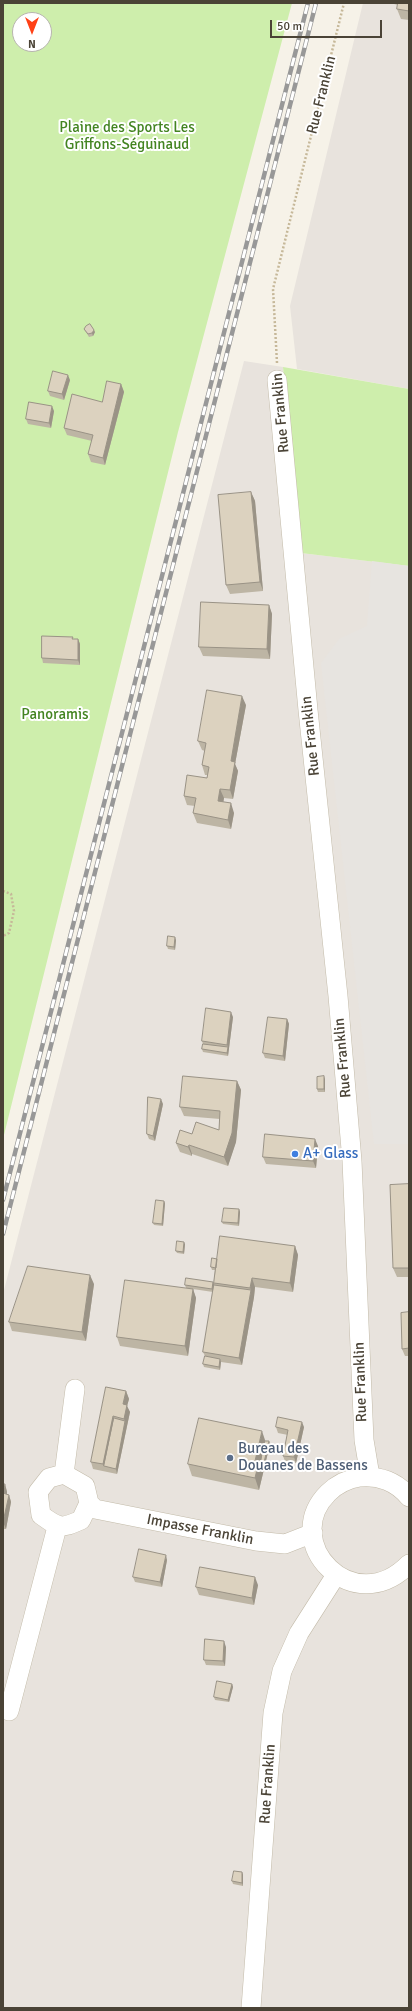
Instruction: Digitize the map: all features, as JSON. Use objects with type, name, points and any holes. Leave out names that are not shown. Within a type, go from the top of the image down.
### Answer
[{"type":"street","name":"Rue Franklin","points":[[277,380],[352,1161],[364,1440],[370,1476]]},
{"type":"street","points":[[64,1474],[75,1389]]},
{"type":"street","points":[[64,1474],[85,1486],[89,1503],[81,1520],[66,1527],[57,1527],[41,1515],[38,1492],[48,1478],[64,1474]]},
{"type":"street","points":[[409,1496],[401,1484],[370,1476],[352,1478],[335,1486],[323,1499],[315,1516],[313,1533],[316,1549],[324,1564],[336,1575],[351,1582],[368,1584],[384,1582],[399,1574],[409,1564]]},
{"type":"street","name":"Impasse Franklin","points":[[89,1503],[94,1509],[256,1541],[285,1544],[313,1533]]},
{"type":"street","points":[[9,1711],[57,1527]]},
{"type":"street","name":"Rue Franklin","points":[[251,2008],[273,1713],[282,1671],[299,1633],[336,1575]]},
{"type":"path","name":"Rue Franklin","points":[[277,380],[273,289],[344,3]]},
{"type":"path","points":[[3,891],[11,894],[14,911],[9,933],[3,936]]},
{"type":"shaded area","points":[[363,3],[409,3],[409,389],[297,369],[290,306]]},
{"type":"shaded area","points":[[244,361],[283,367],[301,553],[409,566],[409,2008],[3,2008],[3,1294]]},
{"type":"shaded area","points":[[372,561],[409,566],[409,1144],[374,1144],[321,663],[339,639],[367,626]]},
{"type":"green space","name":"Plaine des Sports Les Griffons-Séguinaud","points":[[3,3],[292,3],[178,432],[3,1139]]},
{"type":"green space","points":[[283,367],[409,389],[409,566],[301,553]]},
{"type":"building","points":[[398,3],[409,3],[409,11],[397,9]]},
{"type":"building","points":[[90,324],[94,330],[92,333],[88,334],[84,329]]},
{"type":"building","points":[[53,371],[68,375],[62,394],[48,391]]},
{"type":"building","points":[[107,381],[121,384],[103,458],[88,454],[93,435],[64,428],[72,394],[102,402]]},
{"type":"building","points":[[29,402],[52,406],[49,423],[26,419]]},
{"type":"building","points":[[251,492],[260,582],[226,585],[218,495]]},
{"type":"building","points":[[201,602],[269,605],[267,649],[199,647]]},
{"type":"building","points":[[42,636],[73,637],[72,639],[78,639],[78,660],[42,658]]},
{"type":"building","points":[[207,690],[242,696],[231,761],[235,762],[230,790],[220,789],[218,801],[231,803],[228,820],[193,813],[196,798],[184,796],[187,775],[207,778],[209,767],[202,765],[206,743],[198,741]]},
{"type":"building","points":[[168,936],[175,937],[174,947],[167,946]]},
{"type":"building","points":[[206,1008],[231,1012],[227,1045],[202,1041]]},
{"type":"building","points":[[268,1017],[287,1019],[283,1056],[263,1053]]},
{"type":"building","points":[[203,1044],[228,1047],[227,1053],[202,1049]]},
{"type":"building","points":[[183,1076],[237,1081],[232,1133],[224,1157],[189,1145],[188,1147],[176,1143],[180,1130],[192,1134],[196,1122],[219,1130],[220,1111],[180,1107]]},
{"type":"building","points":[[324,1076],[324,1089],[317,1089],[317,1077]]},
{"type":"building","points":[[148,1097],[161,1099],[153,1136],[147,1134]]},
{"type":"building","points":[[265,1134],[315,1139],[313,1161],[263,1157]]},
{"type":"building","points":[[409,1184],[409,1268],[393,1268],[390,1185]]},
{"type":"building","points":[[156,1200],[164,1201],[162,1224],[153,1223]]},
{"type":"building","points":[[224,1208],[239,1209],[238,1223],[222,1222]]},
{"type":"building","points":[[220,1236],[295,1246],[290,1283],[252,1278],[250,1288],[214,1283]]},
{"type":"building","points":[[177,1241],[184,1242],[183,1252],[176,1251]]},
{"type":"building","points":[[212,1258],[217,1259],[216,1268],[211,1267]]},
{"type":"building","points":[[28,1266],[90,1275],[82,1332],[9,1322]]},
{"type":"building","points":[[186,1278],[213,1282],[212,1289],[185,1285]]},
{"type":"building","points":[[125,1280],[193,1289],[185,1346],[117,1337]]},
{"type":"building","points":[[214,1285],[251,1290],[239,1358],[203,1352]]},
{"type":"building","points":[[409,1312],[409,1348],[402,1349],[401,1313]]},
{"type":"building","points":[[205,1356],[220,1359],[219,1367],[203,1364]]},
{"type":"building","points":[[106,1387],[126,1391],[123,1404],[127,1405],[124,1419],[113,1416],[103,1464],[91,1462]]},
{"type":"building","points":[[278,1417],[302,1422],[294,1457],[283,1456],[288,1430],[276,1427]]},
{"type":"building","points":[[114,1418],[125,1421],[116,1469],[104,1466]]},
{"type":"building","name":"Bureau des Douanes de Bassens","points":[[199,1418],[262,1431],[255,1461],[259,1461],[255,1478],[188,1464]]},
{"type":"building","points":[[265,1441],[269,1441],[262,1471],[260,1465]]},
{"type":"building","points":[[3,1493],[9,1495],[3,1522]]},
{"type":"building","points":[[139,1549],[166,1555],[160,1582],[133,1577]]},
{"type":"building","points":[[200,1567],[255,1577],[252,1598],[196,1587]]},
{"type":"building","points":[[205,1639],[224,1641],[223,1661],[204,1660]]},
{"type":"building","points":[[217,1681],[232,1684],[228,1700],[214,1697]]},
{"type":"building","points":[[234,1871],[242,1872],[242,1883],[232,1881]]},
{"type":"railway","points":[[3,1200],[308,3]]},
{"type":"railway","points":[[3,1234],[316,3]]},
{"type":"place","name":"A+ Glass","points":[[295,1154]]},
{"type":"place","name":"Bureau des Douanes de Bassens","points":[[230,1458]]},
{"type":"park label","name":"Panoramis","points":[[55,715]]}]
